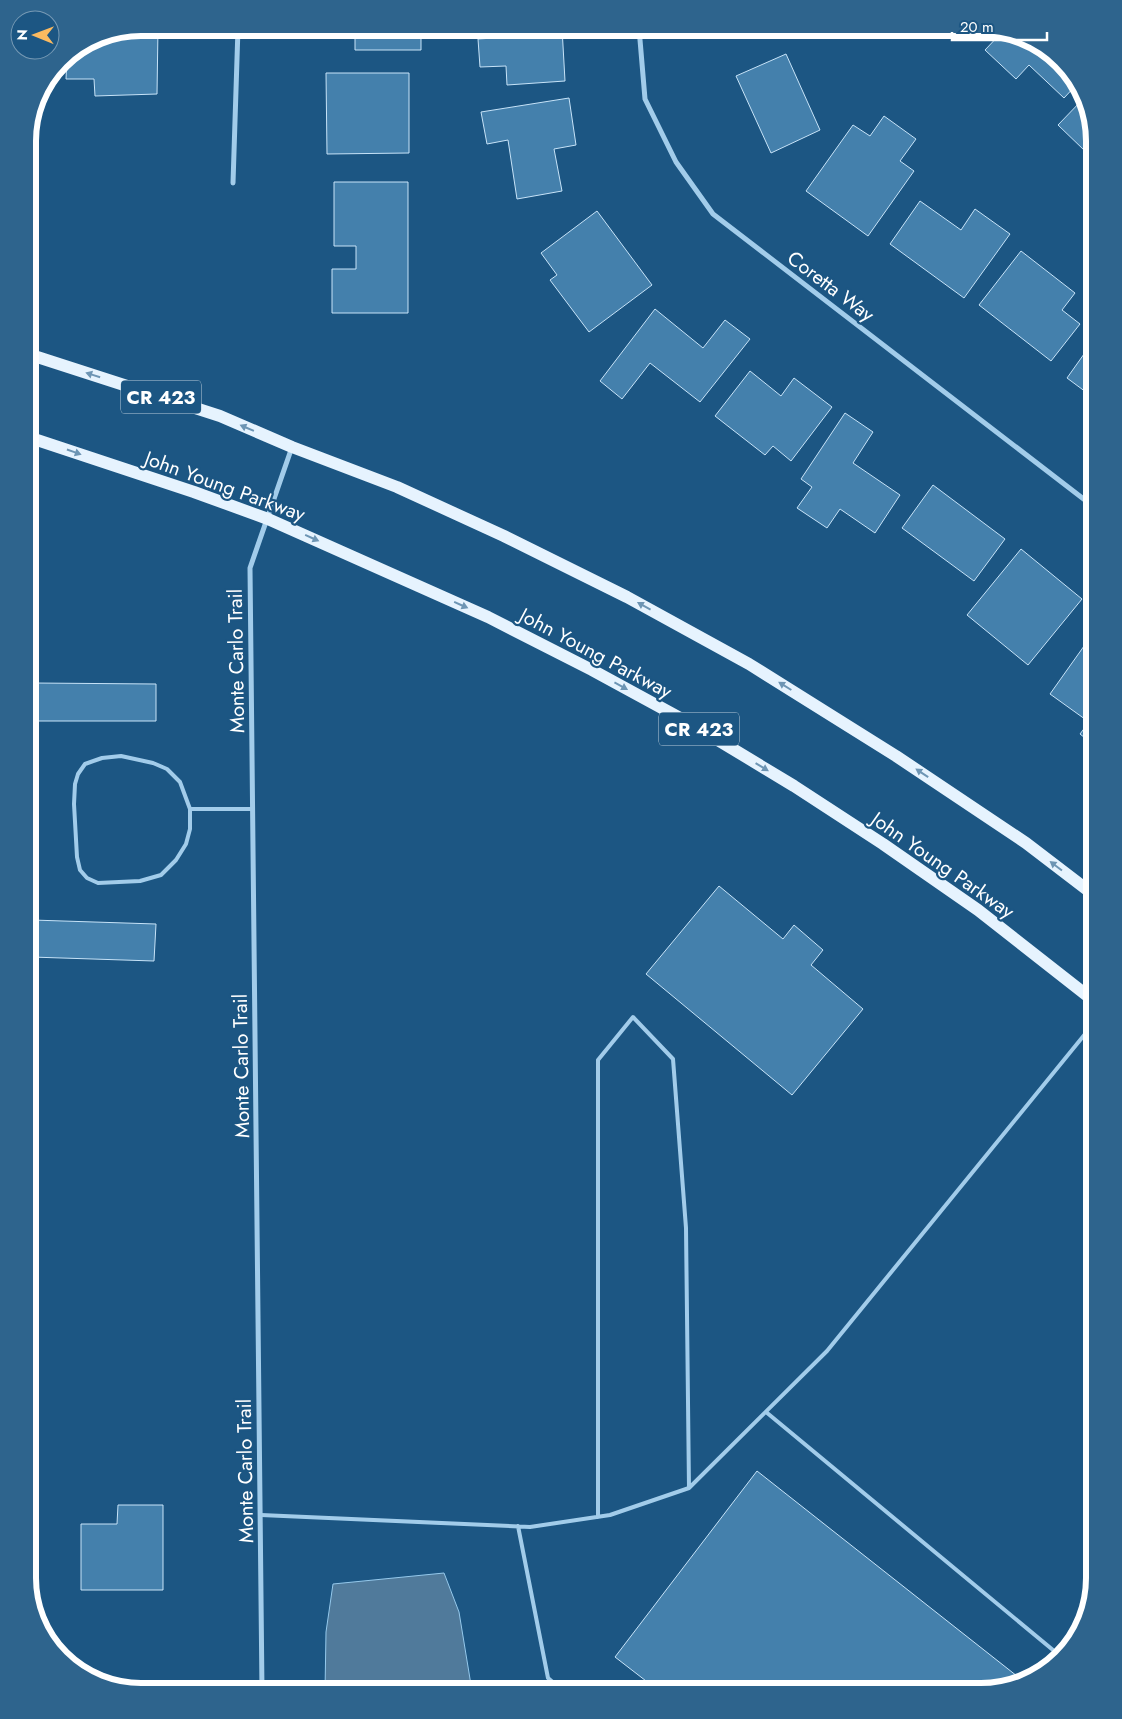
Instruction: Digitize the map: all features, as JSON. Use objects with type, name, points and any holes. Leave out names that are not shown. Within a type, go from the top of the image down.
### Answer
[{"type":"main road","name":"CR 423","points":[[36,357],[220,416],[292,447],[397,487],[504,536],[627,597],[749,664],[896,756],[1026,843],[1086,889]]},
{"type":"main road","name":"John Young Parkway","points":[[36,440],[194,492],[268,519],[488,617],[592,670],[692,725],[794,786],[883,844],[978,910],[1086,994]]},
{"type":"street","points":[[234,183],[238,36]]},
{"type":"street","name":"Coretta Way","points":[[640,36],[645,99],[676,162],[713,214],[1086,501]]},
{"type":"street","name":"Monte Carlo Trail","points":[[262,1683],[250,568],[292,447]]},
{"type":"lane","points":[[121,756],[154,763],[167,769],[180,782],[190,809],[190,829],[186,844],[176,860],[161,874],[140,881],[98,883],[87,878],[80,870],[77,857],[74,804],[75,784],[78,774],[85,764],[102,758],[121,756]]},
{"type":"lane","points":[[190,809],[253,809]]},
{"type":"lane","points":[[598,1517],[598,1060],[634,1017],[673,1059],[686,1228],[689,1488]]},
{"type":"lane","points":[[260,1515],[530,1527],[610,1515],[689,1488],[827,1351],[1086,1033]]},
{"type":"lane","points":[[766,1412],[1055,1652]]},
{"type":"lane","points":[[518,1526],[548,1678],[553,1683]]},
{"type":"water","points":[[444,1573],[459,1612],[471,1683],[325,1683],[326,1632],[333,1584]]},
{"type":"building","points":[[134,36],[158,36],[157,94],[95,96],[94,79],[66,79],[67,67],[77,58],[101,44]]},
{"type":"building","points":[[355,36],[421,36],[421,50],[355,50]]},
{"type":"building","points":[[562,36],[565,81],[507,85],[506,66],[480,67],[478,39]]},
{"type":"building","points":[[717,36],[739,36],[717,38]]},
{"type":"building","points":[[997,37],[1021,44],[1045,58],[1064,77],[1072,89],[1064,98],[1029,65],[1016,79],[985,50]]},
{"type":"building","points":[[786,54],[820,130],[771,153],[736,76]]},
{"type":"building","points":[[326,73],[409,73],[409,153],[327,154]]},
{"type":"building","points":[[569,98],[576,145],[554,149],[562,191],[517,199],[508,140],[487,144],[481,112]]},
{"type":"building","points":[[1079,103],[1085,128],[1085,151],[1058,125]]},
{"type":"building","points":[[884,116],[916,139],[900,161],[914,171],[868,236],[806,191],[853,125],[870,136]]},
{"type":"building","points":[[334,182],[408,182],[408,313],[332,313],[332,269],[356,269],[356,246],[334,246]]},
{"type":"building","points":[[920,201],[961,230],[975,209],[1010,234],[964,298],[890,244]]},
{"type":"building","points":[[597,211],[652,285],[589,332],[550,280],[557,275],[541,253]]},
{"type":"building","points":[[1021,251],[1075,293],[1062,310],[1080,324],[1051,361],[979,305]]},
{"type":"building","points":[[655,309],[703,348],[725,320],[750,339],[700,402],[650,363],[622,399],[600,381]]},
{"type":"building","points":[[1086,351],[1086,392],[1067,378]]},
{"type":"building","points":[[750,371],[781,396],[794,378],[832,407],[791,461],[773,446],[765,455],[715,416]]},
{"type":"building","points":[[845,413],[873,432],[853,463],[900,495],[875,533],[840,509],[827,528],[797,508],[812,487],[801,479]]},
{"type":"building","points":[[933,485],[1005,539],[974,581],[902,528]]},
{"type":"building","points":[[1021,549],[1082,599],[1028,665],[967,615]]},
{"type":"building","points":[[1086,643],[1086,720],[1050,694]]},
{"type":"building","points":[[36,683],[156,684],[156,721],[36,721]]},
{"type":"building","points":[[1086,726],[1086,739],[1080,734]]},
{"type":"building","points":[[719,886],[783,939],[794,925],[823,950],[811,965],[863,1009],[792,1095],[646,974]]},
{"type":"building","points":[[36,920],[156,924],[154,961],[36,957]]},
{"type":"building","points":[[757,1471],[1017,1676],[981,1683],[649,1683],[615,1657]]},
{"type":"building","points":[[118,1505],[163,1505],[163,1590],[81,1590],[81,1524],[117,1524]]}]
